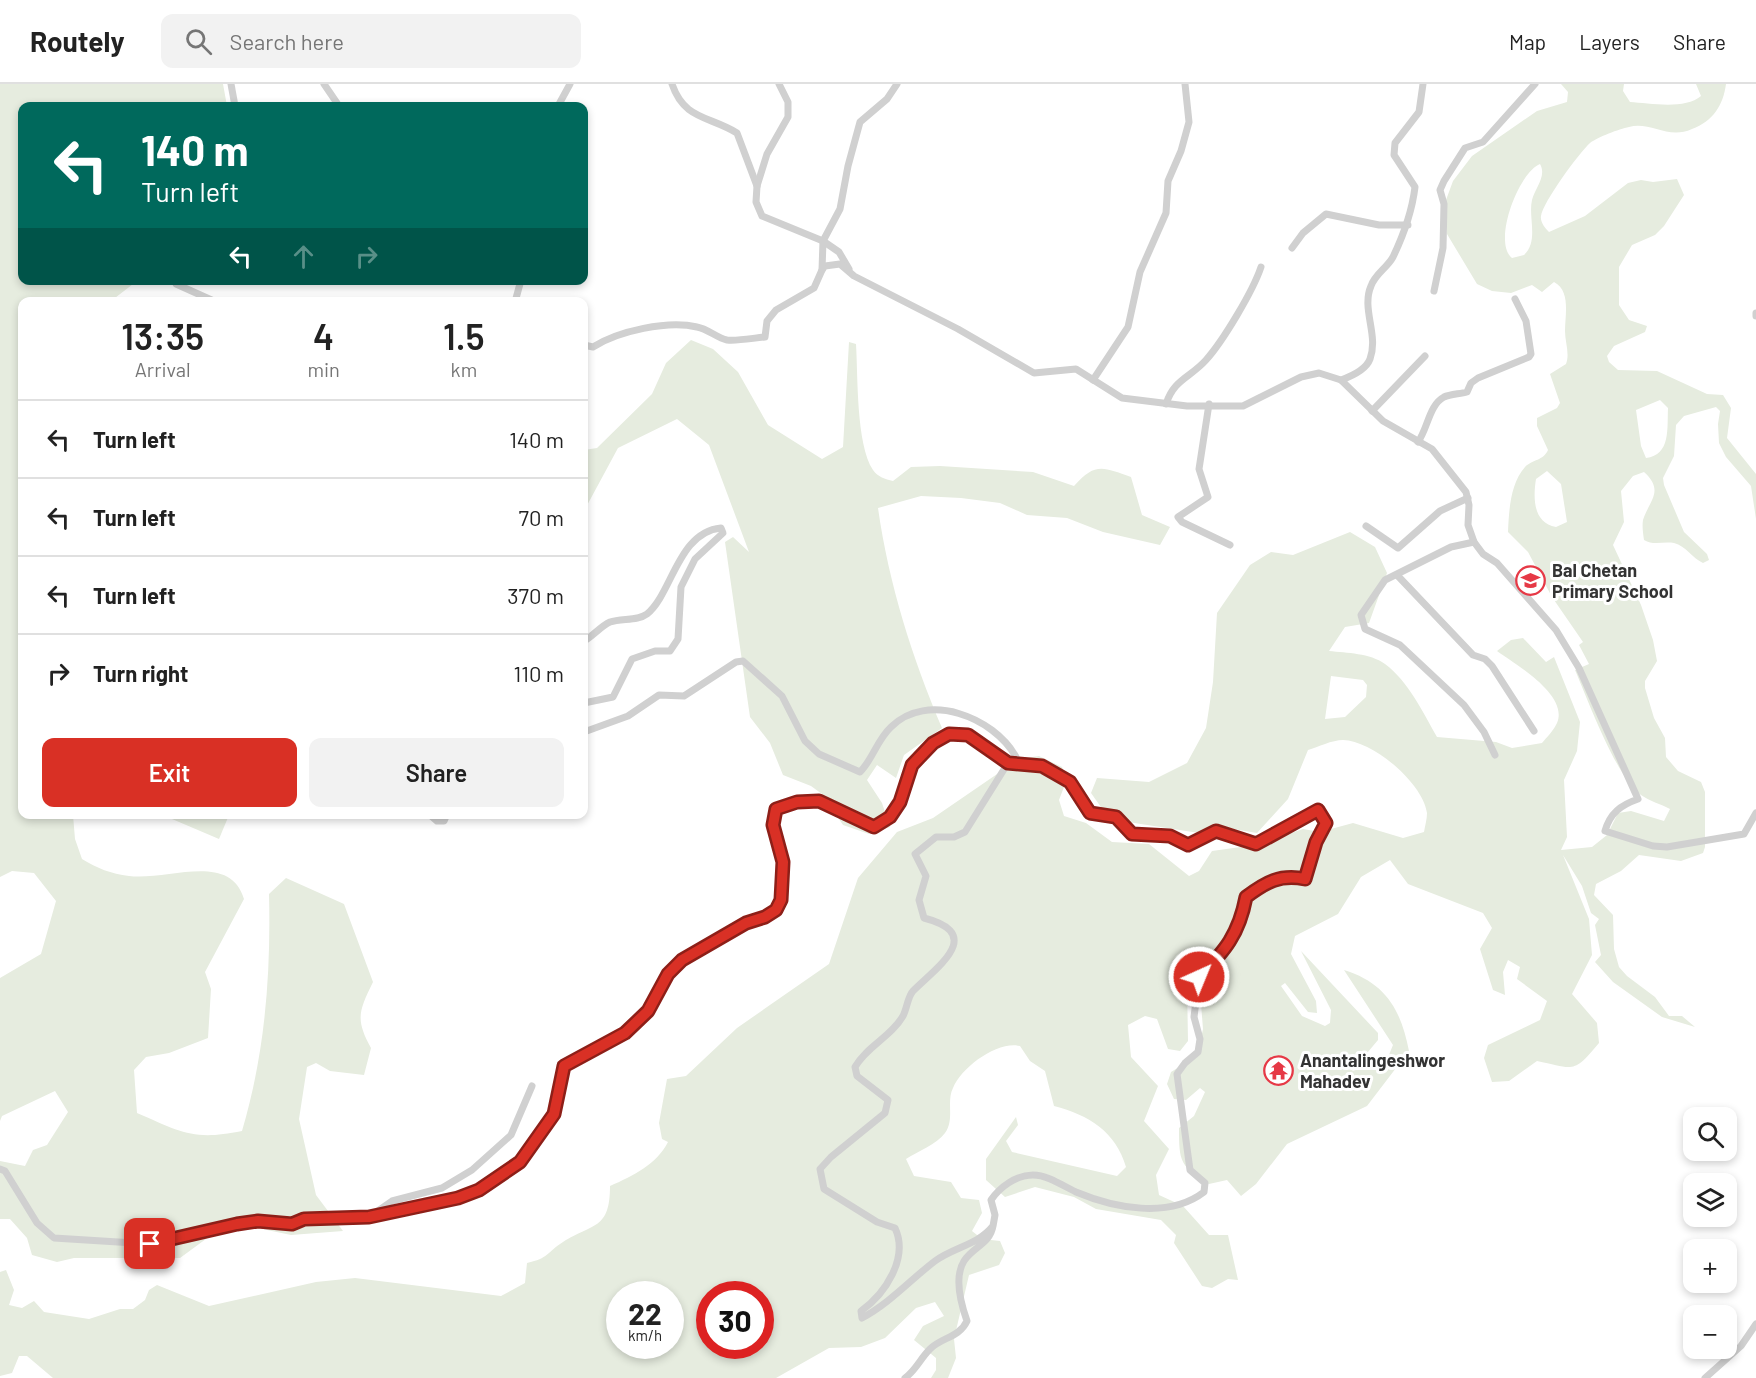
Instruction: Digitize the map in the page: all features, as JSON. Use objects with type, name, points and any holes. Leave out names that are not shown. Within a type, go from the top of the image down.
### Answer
[{"type":"street","points":[[231,84],[234,102]]},
{"type":"street","points":[[324,84],[336,102]]},
{"type":"street","points":[[560,102],[570,84]]},
{"type":"street","points":[[672,84],[677,98],[686,108],[706,121],[726,126],[737,133],[758,186]]},
{"type":"street","points":[[779,84],[788,102],[788,117],[767,154],[756,202],[762,216],[823,241],[839,252],[854,276]]},
{"type":"street","points":[[822,270],[823,241],[840,209],[848,166],[860,122],[875,111],[897,84]]},
{"type":"street","points":[[1093,380],[1128,327],[1140,272],[1166,213],[1168,181],[1181,151],[1189,122],[1185,84]]},
{"type":"street","points":[[1341,380],[1367,365],[1370,358],[1372,336],[1367,306],[1370,287],[1377,274],[1392,258],[1407,225],[1415,187],[1394,155],[1395,143],[1419,112],[1423,84]]},
{"type":"street","points":[[1434,291],[1443,248],[1444,204],[1440,190],[1444,181],[1465,148],[1483,142],[1535,84]]},
{"type":"street","points":[[1292,248],[1303,233],[1326,214],[1379,225],[1407,225]]},
{"type":"street","points":[[588,346],[593,347],[605,339],[634,330],[663,327],[697,327],[726,340],[765,338],[767,321],[776,310],[814,288],[825,266],[840,264],[854,276],[958,329],[1034,373],[1076,369],[1122,398],[1166,404],[1243,406],[1301,377],[1319,374],[1341,380],[1383,421],[1432,449],[1466,492],[1468,525],[1474,542],[1483,554],[1497,563],[1556,630],[1579,668],[1638,799],[1622,805],[1608,819],[1605,831],[1631,837],[1653,846],[1667,847],[1744,834],[1756,813]]},
{"type":"street","points":[[1166,404],[1171,388],[1199,367],[1215,349],[1256,282],[1262,267]]},
{"type":"street","points":[[178,285],[205,297]]},
{"type":"street","points":[[1418,441],[1426,431],[1430,413],[1444,396],[1467,392],[1471,383],[1478,378],[1529,357],[1531,354],[1526,321],[1515,299]]},
{"type":"street","points":[[1372,411],[1425,356]]},
{"type":"street","points":[[1209,404],[1199,469],[1208,497],[1178,517],[1182,522],[1230,546]]},
{"type":"street","points":[[1366,526],[1398,548],[1440,511],[1468,498]]},
{"type":"street","points":[[588,638],[609,623],[645,616],[657,603],[672,571],[693,543],[710,530],[721,528],[723,533],[695,559],[681,587],[678,639],[675,646],[670,651],[654,651],[632,659],[613,697],[588,702]]},
{"type":"street","points":[[1474,542],[1441,551],[1385,580],[1378,586],[1361,615],[1365,629],[1400,645],[1464,705],[1484,732],[1495,755]]},
{"type":"street","points":[[1397,575],[1473,655],[1485,659],[1509,688],[1534,731]]},
{"type":"street","points":[[588,731],[628,716],[659,695],[684,696],[736,662],[742,661],[782,696],[805,741],[819,754],[860,772],[868,764],[891,727],[906,717],[930,710],[950,710],[983,724],[1008,742],[1016,757],[1008,763],[965,832],[954,837],[936,837],[915,854],[926,876],[919,900],[924,918],[943,923],[953,936],[955,945],[952,954],[911,992],[902,1018],[867,1050],[855,1067],[857,1076],[888,1100],[885,1113],[831,1157],[820,1169],[824,1189],[877,1222],[895,1228],[898,1236],[897,1262],[891,1277],[876,1298],[861,1311],[862,1318],[906,1288],[935,1261],[972,1244],[993,1226]]},
{"type":"street","points":[[0,1169],[5,1171],[37,1223],[54,1238],[150,1244],[258,1221],[292,1224],[304,1219],[369,1217],[452,1201],[479,1190],[520,1162],[554,1114],[564,1066],[625,1033],[648,1011],[668,974],[682,960],[746,923],[765,917],[776,910],[781,900],[783,862],[773,825],[776,809],[797,802],[819,801],[874,827],[890,817],[900,802],[912,765],[933,743],[949,734],[968,735],[1008,763],[1042,766],[1070,782],[1090,813],[1116,817],[1132,834],[1170,836],[1188,845],[1216,831],[1256,844],[1318,810],[1326,823],[1316,842],[1305,879],[1292,877],[1268,880],[1246,897],[1241,924],[1218,957],[1199,977],[1194,1017],[1200,1039],[1198,1052],[1185,1063],[1177,1074],[1190,1170],[1205,1183],[1204,1192],[1193,1200],[1165,1207],[1141,1208],[1085,1196],[1050,1179],[1033,1175],[1008,1183],[991,1200],[995,1215],[992,1235],[965,1260],[961,1270],[960,1299],[967,1321],[962,1332],[931,1348],[916,1370],[905,1378]]},
{"type":"street","points":[[369,1217],[392,1201],[442,1188],[472,1170],[511,1135],[532,1086]]},
{"type":"street","points":[[1705,1378],[1741,1346],[1756,1324]]},
{"type":"shaded area","points":[[0,84],[223,84],[226,102],[18,102],[18,285],[132,285],[116,297],[18,297],[18,819],[73,819],[75,839],[82,859],[110,872],[144,876],[196,871],[211,872],[225,876],[237,884],[244,899],[205,972],[211,989],[208,1038],[169,1053],[146,1057],[134,1070],[137,1113],[188,1133],[211,1135],[242,1131],[256,1072],[265,1014],[269,954],[269,894],[286,878],[344,904],[373,982],[361,1015],[363,1030],[371,1048],[364,1075],[330,1071],[316,1063],[307,1067],[299,1119],[316,1195],[343,1231],[291,1235],[253,1227],[210,1236],[180,1258],[74,1258],[57,1262],[32,1255],[27,1238],[10,1219],[0,1219],[0,1161],[25,1166],[33,1150],[47,1145],[68,1112],[55,1091],[2,1116],[0,1121],[0,978],[41,954],[56,901],[34,873],[12,871],[0,877]]},
{"type":"shaded area","points":[[1561,84],[1624,84],[1623,91],[1630,102],[1677,104],[1686,103],[1701,96],[1696,84],[1726,84],[1716,112],[1699,126],[1683,132],[1667,132],[1637,126],[1614,131],[1590,143],[1554,189],[1541,216],[1543,225],[1549,232],[1585,216],[1628,183],[1641,180],[1653,182],[1677,179],[1684,195],[1664,226],[1655,235],[1632,245],[1619,267],[1619,305],[1629,320],[1647,326],[1645,332],[1614,346],[1607,356],[1609,362],[1618,370],[1657,371],[1707,394],[1723,395],[1731,408],[1727,438],[1756,474],[1756,519],[1751,486],[1726,457],[1719,443],[1720,411],[1716,407],[1684,416],[1676,425],[1674,456],[1663,478],[1664,485],[1684,532],[1707,554],[1709,560],[1703,563],[1674,543],[1651,543],[1644,540],[1643,520],[1654,496],[1654,485],[1644,472],[1633,476],[1621,491],[1624,522],[1613,545],[1641,605],[1653,640],[1657,661],[1645,681],[1645,688],[1654,718],[1665,738],[1666,757],[1678,771],[1701,782],[1705,792],[1705,847],[1703,853],[1681,861],[1639,855],[1621,871],[1596,884],[1594,895],[1613,915],[1614,949],[1619,967],[1655,997],[1669,1016],[1682,1016],[1695,1027],[1662,1017],[1613,982],[1595,962],[1601,955],[1595,925],[1599,919],[1591,913],[1582,886],[1563,855],[1589,919],[1592,955],[1572,994],[1597,1023],[1599,1043],[1584,1060],[1572,1067],[1537,1061],[1509,1081],[1492,1082],[1484,1058],[1488,1045],[1540,1020],[1547,1001],[1517,979],[1520,967],[1508,960],[1503,972],[1505,995],[1493,990],[1480,949],[1492,928],[1483,913],[1408,884],[1390,860],[1361,877],[1338,914],[1295,936],[1291,954],[1316,1001],[1317,1013],[1308,1012],[1285,983],[1281,986],[1302,1016],[1325,1026],[1330,1023],[1331,1010],[1301,951],[1378,1033],[1378,1040],[1352,1071],[1386,1062],[1393,1045],[1344,970],[1371,982],[1389,1000],[1396,1011],[1409,1051],[1367,1106],[1287,1144],[1256,1184],[1241,1196],[1227,1180],[1209,1184],[1192,1172],[1183,1162],[1179,1128],[1194,1116],[1205,1092],[1200,1088],[1186,1100],[1174,1099],[1167,1084],[1171,1072],[1197,1056],[1203,1029],[1200,991],[1213,973],[1202,970],[1187,983],[1188,1041],[1180,1051],[1168,1049],[1157,1019],[1145,1016],[1128,1025],[1131,1057],[1158,1086],[1144,1121],[1169,1149],[1156,1175],[1159,1195],[1183,1206],[1209,1235],[1228,1235],[1238,1280],[1228,1279],[1212,1288],[1202,1286],[1174,1243],[1176,1235],[1161,1220],[1096,1209],[1074,1197],[1035,1187],[1005,1197],[986,1180],[986,1159],[1016,1117],[1018,1125],[1006,1141],[1012,1152],[1117,1176],[1126,1167],[1115,1144],[1099,1127],[1079,1114],[1054,1106],[1045,1071],[1030,1061],[1020,1046],[1011,1046],[981,1057],[964,1072],[951,1093],[949,1122],[945,1133],[932,1144],[906,1159],[914,1176],[951,1182],[961,1198],[979,1200],[982,1213],[972,1231],[982,1239],[1000,1241],[1005,1253],[999,1265],[969,1275],[954,1339],[956,1358],[948,1378],[931,1378],[936,1370],[936,1358],[914,1340],[923,1326],[944,1316],[935,1302],[916,1308],[885,1338],[861,1347],[829,1348],[776,1378],[53,1378],[27,1356],[19,1356],[12,1373],[0,1376],[0,1272],[6,1270],[14,1290],[9,1305],[22,1308],[34,1301],[44,1312],[89,1319],[120,1309],[133,1309],[145,1300],[149,1290],[157,1285],[209,1306],[316,1282],[355,1278],[501,1296],[525,1283],[527,1263],[544,1257],[563,1242],[598,1223],[607,1211],[610,1186],[644,1168],[663,1150],[668,1142],[662,1139],[659,1123],[667,1079],[686,1076],[737,1028],[829,964],[858,878],[897,832],[933,818],[1019,759],[1039,756],[1062,767],[1067,779],[1059,800],[1064,816],[1086,823],[1112,842],[1149,844],[1189,876],[1199,871],[1212,851],[1255,845],[1303,829],[1320,832],[1353,823],[1403,838],[1424,832],[1427,813],[1423,801],[1407,777],[1382,756],[1355,742],[1343,740],[1308,750],[1288,799],[1257,833],[1222,827],[1199,833],[1128,822],[1103,810],[1091,793],[1097,778],[1149,782],[1187,763],[1206,728],[1213,682],[1217,613],[1250,565],[1271,552],[1293,555],[1350,532],[1375,547],[1387,573],[1369,623],[1345,627],[1329,651],[1365,656],[1385,664],[1408,688],[1437,737],[1496,742],[1512,748],[1542,743],[1557,723],[1559,712],[1555,702],[1538,681],[1497,651],[1511,640],[1523,638],[1546,662],[1554,657],[1580,722],[1577,751],[1564,780],[1567,837],[1561,850],[1592,847],[1607,835],[1618,813],[1631,811],[1664,821],[1670,809],[1641,795],[1632,786],[1622,772],[1595,718],[1575,670],[1589,664],[1579,645],[1583,642],[1552,597],[1528,552],[1508,532],[1511,498],[1516,481],[1525,467],[1543,456],[1548,450],[1537,426],[1537,418],[1557,408],[1560,403],[1550,374],[1566,364],[1567,360],[1566,304],[1563,291],[1554,282],[1542,292],[1532,285],[1511,293],[1492,291],[1477,284],[1447,234],[1446,200],[1453,181],[1472,156],[1537,111],[1567,102],[1568,92]],"holes":[[[1540,164],[1542,173],[1531,207],[1531,243],[1524,255],[1512,258],[1507,250],[1505,238],[1511,208],[1524,180]],[[1660,400],[1668,408],[1664,446],[1654,456],[1646,458],[1641,446],[1636,410]],[[1547,471],[1561,484],[1567,522],[1556,527],[1548,525],[1539,515],[1535,501],[1536,479]],[[1331,676],[1363,680],[1367,685],[1366,697],[1345,717],[1325,719]]]},
{"type":"shaded area","points":[[691,340],[713,349],[738,372],[768,425],[822,459],[843,447],[849,342],[856,344],[863,444],[873,470],[879,476],[893,481],[911,467],[940,466],[1033,472],[1074,486],[1088,473],[1106,469],[1131,477],[1142,515],[1170,527],[1160,545],[1103,532],[1067,518],[1027,515],[1000,503],[921,496],[878,508],[895,593],[921,674],[942,728],[904,755],[896,778],[877,765],[867,780],[882,803],[890,827],[869,834],[843,825],[822,794],[811,786],[783,775],[770,743],[750,717],[725,542],[733,537],[749,552],[709,445],[677,419],[618,448],[588,504],[588,449],[597,448],[652,394],[666,363]]},
{"type":"shaded area","points":[[172,819],[227,819],[219,839]]},
{"type":"place","name":"Bal Chetan Primary School","points":[[1531,580]]},
{"type":"place","name":"Anantalingeshwor Mahadev","points":[[1279,1070]]},
{"type":"route","points":[[150,1244],[258,1221],[292,1224],[304,1219],[369,1217],[400,1212],[446,1203],[479,1190],[501,1177],[520,1162],[541,1136],[554,1114],[564,1066],[625,1033],[648,1011],[668,974],[682,960],[746,923],[765,917],[776,910],[781,900],[783,862],[773,825],[776,809],[797,802],[819,801],[874,827],[890,817],[900,802],[912,765],[933,743],[949,734],[968,735],[1008,763],[1042,766],[1070,782],[1090,813],[1116,817],[1132,834],[1170,836],[1188,845],[1216,831],[1256,844],[1287,830],[1303,816],[1318,810],[1326,823],[1316,842],[1305,879],[1292,877],[1268,880],[1246,897],[1241,924],[1218,957],[1199,977]]}]
